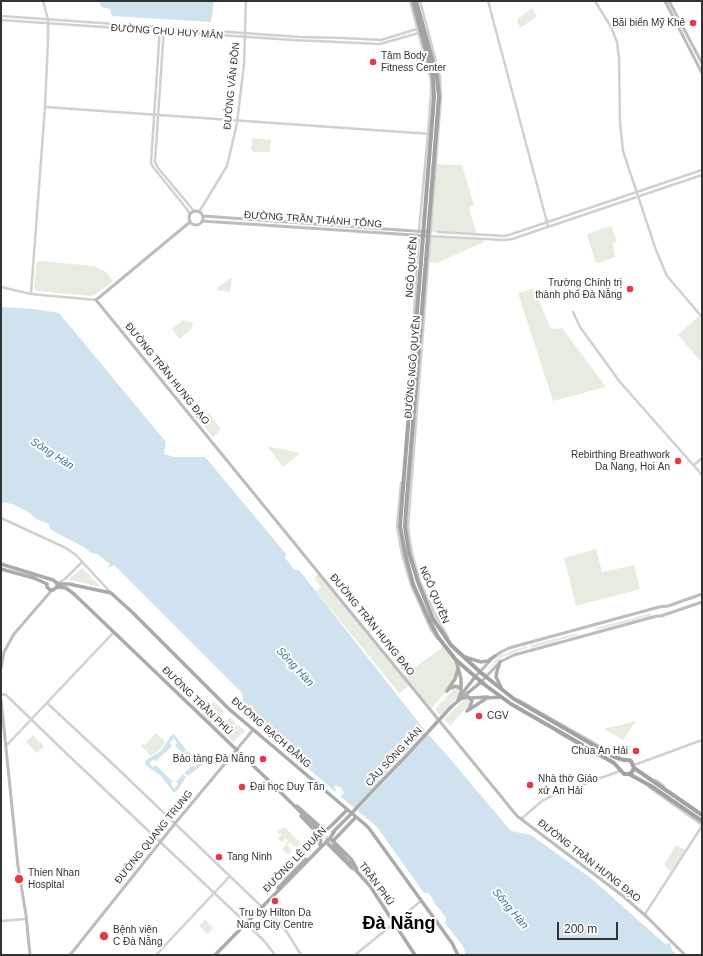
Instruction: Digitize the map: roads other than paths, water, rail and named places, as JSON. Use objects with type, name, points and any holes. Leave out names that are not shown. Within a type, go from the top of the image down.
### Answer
[{"type":"highway","name":"NGÔ QUYỀN","points":[[411,1],[437,76],[439,97],[405,527],[409,553],[418,582],[433,619],[451,645],[462,656]]},
{"type":"highway","name":"NGÔ QUYỀN","points":[[416,1],[433,77],[434,97],[421,233],[400,526],[405,554],[413,584],[438,637],[456,660]]},
{"type":"highway","points":[[462,656],[486,676],[512,702],[600,755],[620,769],[624,774],[629,774],[648,785],[702,821]]},
{"type":"highway","points":[[456,660],[501,697],[609,754],[624,760],[630,760],[634,766],[652,781],[702,814]]},
{"type":"highway","points":[[620,769],[621,762],[624,760]]},
{"type":"highway","points":[[629,774],[632,772],[634,766]]},
{"type":"main road","points":[[665,1],[702,73]]},
{"type":"main road","points":[[669,1],[702,63]]},
{"type":"main road","points":[[194,211],[199,212],[203,216],[202,221],[197,225],[190,222],[190,214],[194,211]]},
{"type":"main road","name":"ĐƯỜNG TRẦN THÁNH TÔNG","points":[[203,216],[421,233]]},
{"type":"main road","name":"ĐƯỜNG TRẦN THÁNH TÔNG","points":[[202,221],[421,233]]},
{"type":"main road","points":[[96,300],[190,222]]},
{"type":"main road","points":[[421,233],[429,234]]},
{"type":"main road","name":"ĐƯỜNG TRẦN HƯNG ĐẠO","points":[[96,300],[520,819],[601,878],[645,914],[685,955]]},
{"type":"main road","points":[[1,564],[54,580],[57,584],[78,586],[111,593]]},
{"type":"main road","points":[[1,569],[34,578],[47,584],[50,589]]},
{"type":"main road","points":[[47,584],[50,580]]},
{"type":"main road","points":[[50,589],[55,589],[57,584]]},
{"type":"main road","name":"ĐƯỜNG TRẦN PHÚ","points":[[57,584],[74,594],[322,833]]},
{"type":"main road","points":[[74,594],[78,586]]},
{"type":"main road","points":[[1,668],[4,652],[11,639],[48,594],[50,589]]},
{"type":"main road","name":"ĐƯỜNG BẠCH ĐẰNG","points":[[111,593],[229,709],[370,830],[452,943],[458,955]]},
{"type":"main road","points":[[462,656],[481,662],[488,661],[509,648],[656,609],[702,594]]},
{"type":"main road","points":[[481,682],[500,662],[514,654],[660,616],[702,602]]},
{"type":"main road","points":[[662,607],[665,610],[665,614]]},
{"type":"main road","points":[[656,609],[654,613],[656,616]]},
{"type":"main road","points":[[590,627],[593,630],[592,633]]},
{"type":"main road","points":[[583,628],[582,632],[585,635]]},
{"type":"main road","points":[[475,677],[495,656]]},
{"type":"main road","points":[[456,660],[461,679],[459,700]]},
{"type":"main road","points":[[500,662],[496,677],[503,692]]},
{"type":"main road","points":[[458,668],[455,679],[447,691],[454,686],[458,686],[461,690]]},
{"type":"main road","name":"CẦU SÔNG HÀN","points":[[459,700],[475,677]]},
{"type":"main road","name":"CẦU SÔNG HÀN","points":[[334,832],[452,707],[481,682]]},
{"type":"main road","points":[[459,700],[465,697],[501,697]]},
{"type":"main road","points":[[470,698],[472,703],[467,712],[480,702],[492,697]]},
{"type":"main road","points":[[1,698],[18,866],[30,955]]},
{"type":"main road","name":"ĐƯỜNG QUANG TRUNG","points":[[70,955],[253,730]]},
{"type":"main road","points":[[288,800],[300,808],[323,831],[327,831],[346,810]]},
{"type":"main road","points":[[288,800],[297,812],[319,835],[321,839],[321,846],[332,842],[356,817]]},
{"type":"main road","points":[[331,826],[329,831],[331,833],[334,832]]},
{"type":"main road","name":"ĐƯỜNG LÊ DUẨN","points":[[215,955],[334,832]]},
{"type":"main road","name":"ĐƯỜNG LÊ DUẨN","points":[[332,842],[334,832]]},
{"type":"main road","name":"ĐƯỜNG LÊ DUẨN","points":[[321,846],[326,842]]},
{"type":"main road","name":"TRẦN PHÚ","points":[[326,842],[332,842],[355,864],[359,873],[371,888],[415,955]]},
{"type":"street","points":[[31,294],[45,107],[48,19],[43,1]]},
{"type":"street","name":"ĐƯỜNG VÂN ĐỒN","points":[[199,212],[227,166],[238,120],[245,37],[246,1]]},
{"type":"street","points":[[420,1],[422,30]]},
{"type":"street","points":[[488,1],[548,226]]},
{"type":"street","points":[[596,1],[604,13],[617,42],[620,122],[623,151],[638,197],[664,271],[702,317]]},
{"type":"street","name":"ĐƯỜNG CHU HUY MÂN","points":[[1,16],[245,33],[381,40],[422,30]]},
{"type":"street","name":"ĐƯỜNG CHU HUY MÂN","points":[[1,20],[159,32],[380,44],[422,30]]},
{"type":"street","points":[[160,27],[152,164],[190,214]]},
{"type":"street","points":[[164,27],[154,161],[155,165],[194,211]]},
{"type":"street","points":[[45,107],[430,134]]},
{"type":"street","points":[[438,232],[504,236],[637,193],[702,170]]},
{"type":"street","points":[[429,234],[508,240],[702,175]]},
{"type":"street","points":[[1,287],[31,294],[96,300]]},
{"type":"street","points":[[573,312],[580,327],[620,382],[702,475]]},
{"type":"street","points":[[694,465],[702,458]]},
{"type":"street","points":[[1,518],[71,551],[111,593]]},
{"type":"street","points":[[57,584],[65,579],[82,562]]},
{"type":"street","points":[[6,746],[114,632]]},
{"type":"street","points":[[1,694],[5,694],[223,900],[265,942],[275,955]]},
{"type":"street","points":[[47,703],[286,929],[301,955]]},
{"type":"street","points":[[634,766],[702,740]]},
{"type":"street","points":[[520,819],[542,801],[551,796],[620,769]]},
{"type":"street","points":[[645,914],[702,825],[650,788],[648,785]]},
{"type":"street","points":[[156,955],[230,876]]},
{"type":"street","points":[[355,955],[421,901]]},
{"type":"street","points":[[1,921],[26,919]]},
{"type":"water","points":[[99,1],[214,1],[211,22],[112,16],[110,9],[101,7]]},
{"type":"water","name":"Sông Hàn","points":[[1,307],[33,309],[59,313],[166,442],[164,454],[174,457],[205,457],[286,554],[285,558],[295,570],[299,570],[426,732],[511,831],[531,835],[592,879],[665,944],[669,943],[672,950],[677,955],[466,955],[463,946],[445,923],[446,918],[435,904],[429,893],[424,893],[377,827],[340,796],[344,793],[340,787],[334,786],[337,793],[290,753],[289,748],[271,733],[266,733],[238,709],[241,705],[239,703],[242,703],[242,693],[114,565],[108,568],[110,564],[97,554],[90,552],[84,547],[50,529],[48,523],[38,520],[27,511],[12,504],[1,502]]},
{"type":"water","points":[[174,734],[186,750],[183,753],[175,746],[177,743],[174,738],[170,743],[172,746],[156,761],[153,760],[149,763],[153,767],[156,765],[172,781],[171,784],[174,789],[178,784],[176,782],[183,774],[186,777],[174,793],[161,776],[145,764],[146,760],[161,751]]},
{"type":"water","points":[[187,751],[203,763],[188,776],[184,773],[192,766],[195,767],[200,763],[195,760],[191,761],[184,754]]},
{"type":"tunnel","points":[[322,833],[333,845]]},
{"type":"place","name":"Bãi biển Mỹ Khê","points":[[693,23]]},
{"type":"place","name":"Tâm Body Fitness Center","points":[[373,62]]},
{"type":"place","name":"Trường Chính trị thành phố Đà Nẵng","points":[[630,289]]},
{"type":"place","name":"Rebirthing Breathwork Da Nang, Hoi An","points":[[678,461]]},
{"type":"place","name":"CGV","points":[[479,716]]},
{"type":"place","name":"Chùa An Hải","points":[[636,751]]},
{"type":"place","name":"Bảo tàng Đà Nẵng","points":[[263,759]]},
{"type":"place","name":"Nhà thờ Giáo xứ An Hải","points":[[530,785]]},
{"type":"place","name":"Đại học Duy Tân","points":[[242,787]]},
{"type":"place","name":"Tang Ninh","points":[[219,857]]},
{"type":"place","name":"Thien Nhan Hospital","points":[[19,879]]},
{"type":"place","name":"Tru by Hilton Da Nang City Centre","points":[[275,901]]},
{"type":"place","name":"Bệnh viện C Đà Nẵng","points":[[104,936]]},
{"type":"district","name":"Đà Nẵng","points":[[399,924]]}]
